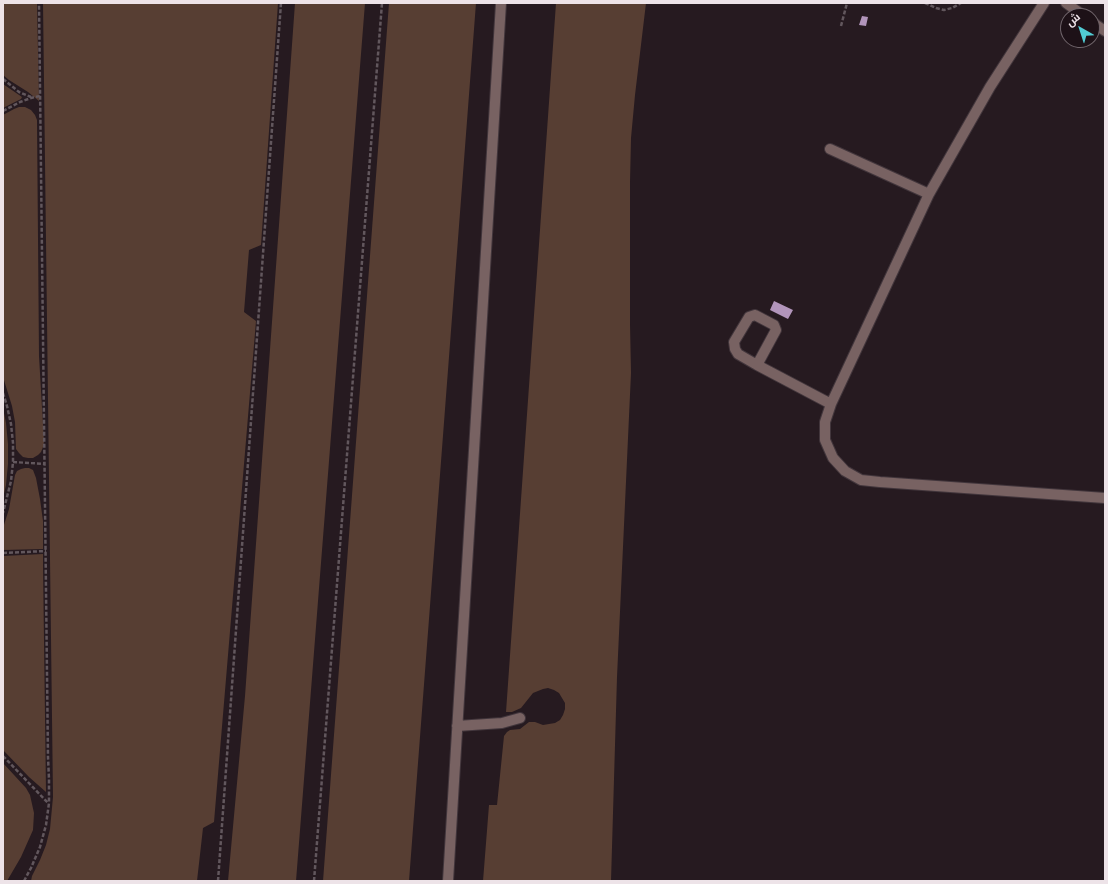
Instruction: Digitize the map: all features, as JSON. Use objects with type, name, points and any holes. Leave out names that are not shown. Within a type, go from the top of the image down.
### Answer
[{"type":"lane","points":[[448,881],[501,3]]},
{"type":"lane","points":[[1044,3],[990,87],[929,194],[831,404],[825,422],[825,440],[832,458],[845,471],[861,480],[1105,498]]},
{"type":"lane","points":[[830,149],[929,194]]},
{"type":"lane","points":[[757,365],[776,330],[774,325],[758,316],[752,316],[748,319],[734,342],[735,349],[738,354],[757,365],[831,404]]},
{"type":"lane","points":[[457,726],[502,723],[520,718]]},
{"type":"path","points":[[24,881],[40,847],[46,825],[49,803],[39,3]]},
{"type":"path","points":[[218,881],[281,3]]},
{"type":"path","points":[[314,881],[382,3]]},
{"type":"path","points":[[841,26],[847,3]]},
{"type":"path","points":[[925,3],[944,10],[961,3]]},
{"type":"path","points":[[3,79],[20,92],[31,98]]},
{"type":"path","points":[[3,111],[20,102],[40,96]]},
{"type":"path","points":[[3,393],[11,424],[13,443],[11,481],[3,513]]},
{"type":"path","points":[[12,462],[45,464]]},
{"type":"path","points":[[3,553],[46,551]]},
{"type":"path","points":[[3,756],[49,803]]},
{"type":"shaded area","points":[[3,3],[37,3],[39,101],[3,75]]},
{"type":"shaded area","points":[[43,3],[278,3],[261,245],[249,250],[244,312],[256,321],[214,822],[203,828],[197,881],[31,881],[46,845],[50,829],[53,797]]},
{"type":"shaded area","points":[[295,3],[365,3],[296,881],[228,881],[245,696]]},
{"type":"shaded area","points":[[389,3],[476,3],[409,881],[323,881]]},
{"type":"shaded area","points":[[556,3],[646,3],[631,138],[631,373],[617,677],[611,881],[483,881],[489,805],[497,805],[504,736],[510,730],[520,729],[529,722],[535,722],[543,725],[555,723],[560,720],[565,709],[565,703],[559,693],[548,688],[533,693],[521,708],[512,712],[506,712]]},
{"type":"shaded area","points":[[3,84],[22,97],[21,99],[3,108]]},
{"type":"shaded area","points":[[19,107],[25,107],[31,110],[37,120],[39,356],[44,442],[41,452],[33,458],[23,457],[16,449],[15,422],[12,406],[3,377],[3,115]]},
{"type":"shaded area","points":[[3,408],[8,444],[8,464],[3,498]]},
{"type":"shaded area","points":[[25,468],[33,470],[36,478],[43,521],[43,549],[3,550],[3,528],[9,509],[15,475],[17,471]]},
{"type":"shaded area","points":[[43,554],[46,792],[3,750],[3,556]]},
{"type":"shaded area","points":[[3,763],[26,788],[30,795],[34,813],[33,830],[21,857],[7,881],[3,881]]},
{"type":"building","points":[[862,16],[868,17],[866,26],[859,25]]},
{"type":"building","points":[[774,301],[793,310],[788,319],[770,310]]}]
